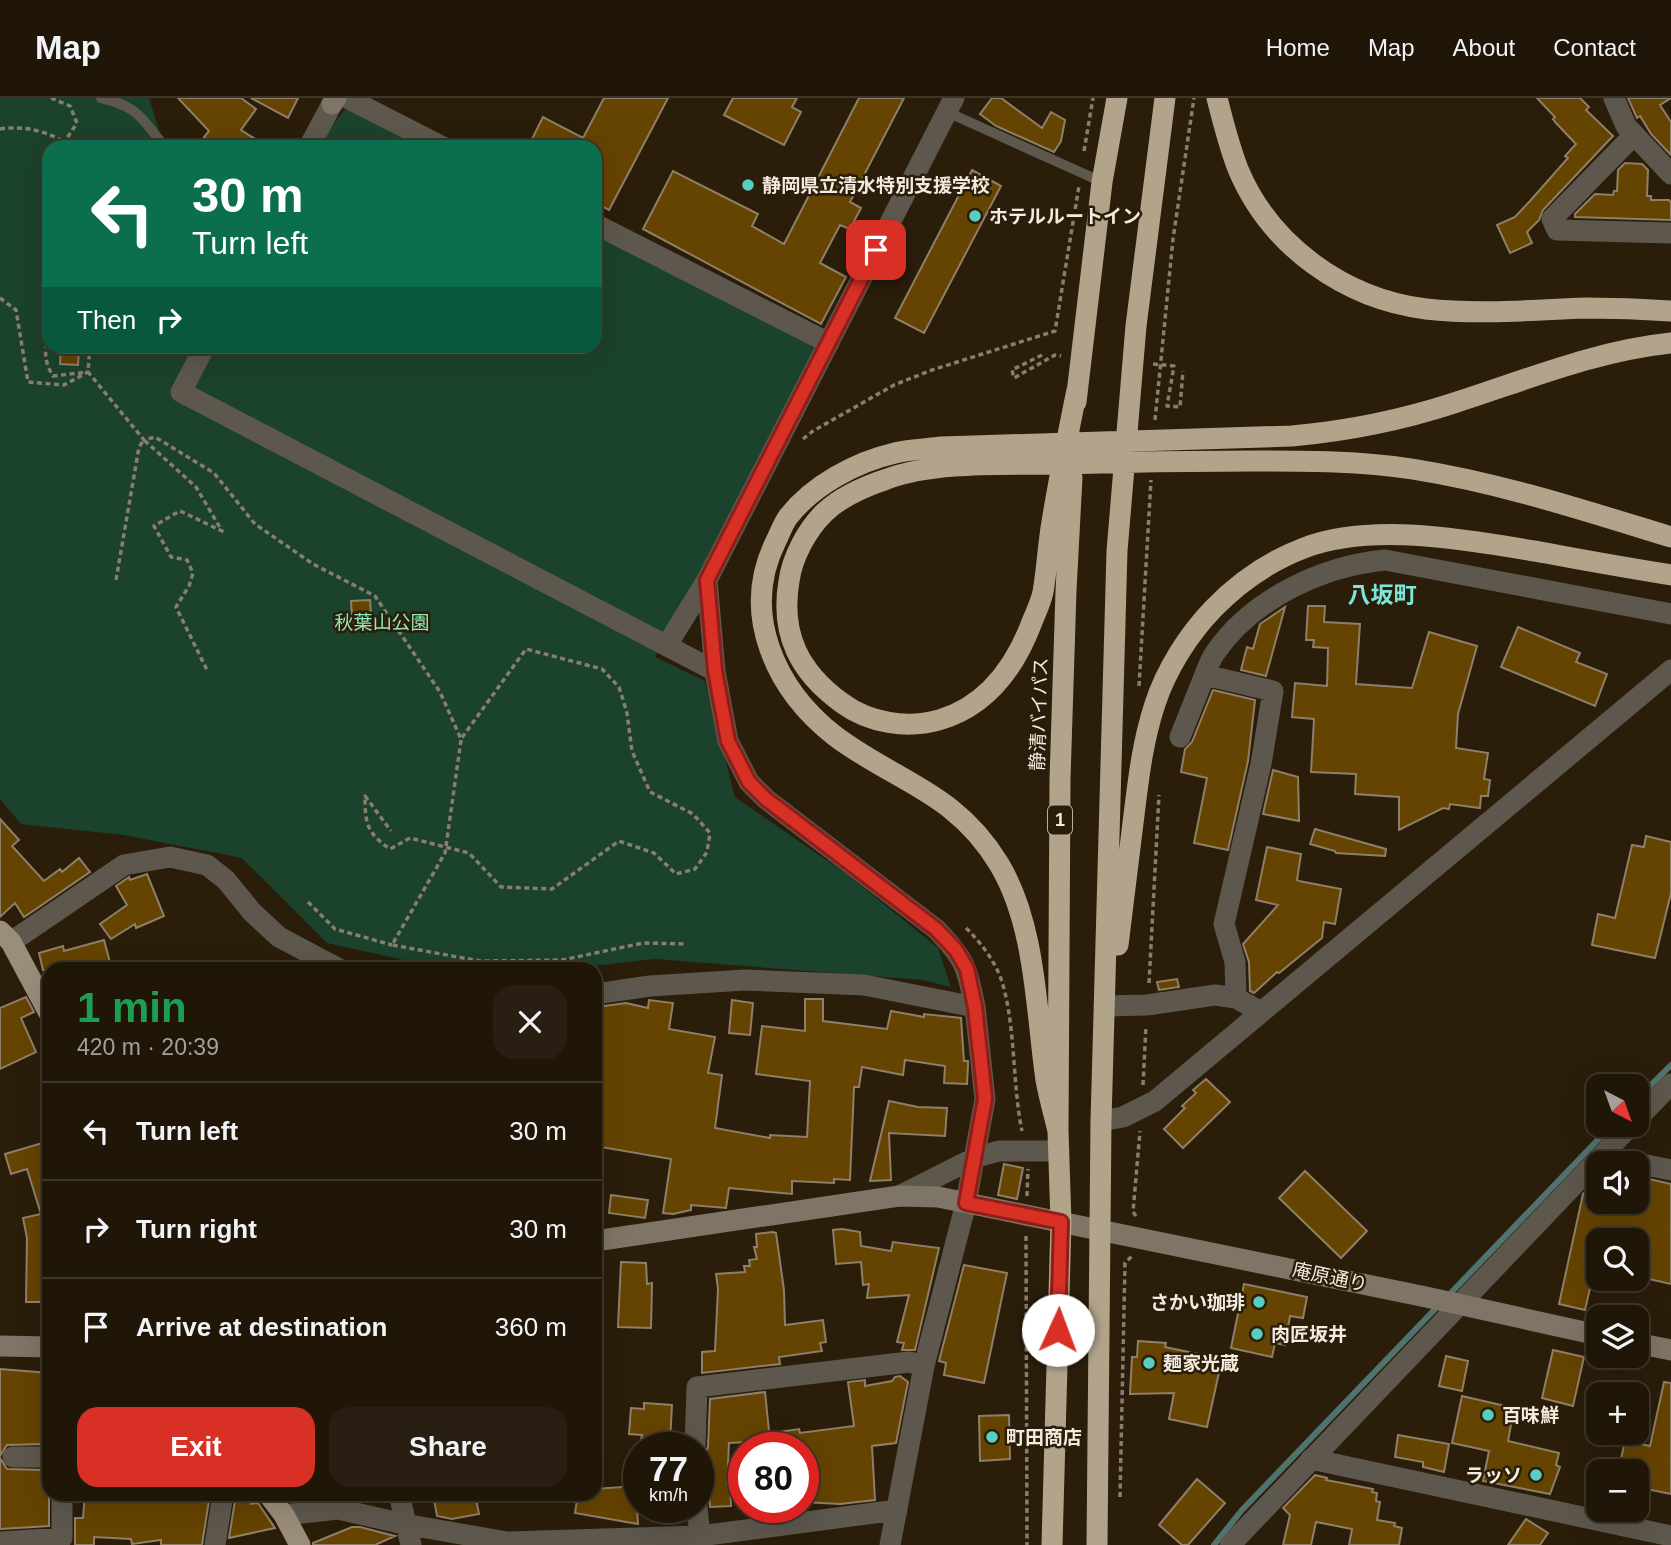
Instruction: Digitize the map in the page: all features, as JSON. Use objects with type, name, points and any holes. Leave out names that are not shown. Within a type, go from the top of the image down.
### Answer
[{"type":"highway","name":"静清バイパス","points":[[1052,1545],[1061,1222],[1060,779],[1066,591],[1076,390],[1102,182],[1117,98]]},
{"type":"highway","points":[[1097,1545],[1101,1121],[1108,1006],[1117,551],[1136,326],[1165,98]]},
{"type":"highway","points":[[1217,98],[1239,172],[1253,197],[1297,251],[1317,268],[1345,285],[1379,299],[1425,309],[1478,312],[1586,308],[1671,311]]},
{"type":"highway","points":[[1059,1141],[1047,1083],[1028,944],[1018,902],[1000,865],[957,812],[835,736],[786,684],[772,661],[762,619],[763,582],[771,551],[788,518],[816,490],[856,466],[895,453],[942,447],[1292,436],[1365,426],[1452,404],[1588,359],[1639,346],[1671,343]]},
{"type":"highway","points":[[1076,390],[1052,522],[1042,597],[1024,645],[1007,674],[985,696],[956,715],[929,723],[901,724],[878,720],[857,713],[839,702],[804,666],[792,645],[786,617],[789,578],[802,543],[825,512],[854,493],[890,478],[933,469],[1010,465],[1167,461],[1320,461],[1411,468],[1528,493],[1671,537]]},
{"type":"highway","points":[[1108,1006],[1140,764],[1156,700],[1174,662],[1200,623],[1229,592],[1270,565],[1306,547],[1346,538],[1389,535],[1430,536],[1511,547],[1671,575]]},
{"type":"main road","points":[[6,937],[42,1001]]},
{"type":"main road","points":[[273,1501],[300,1545]]},
{"type":"street","points":[[1614,98],[1626,126],[1671,174]]},
{"type":"street","points":[[313,140],[338,100],[427,140]]},
{"type":"street","points":[[667,645],[707,580],[951,105]]},
{"type":"street","points":[[1634,135],[1552,219],[1557,230],[1671,233]]},
{"type":"street","points":[[602,228],[829,343]]},
{"type":"street","points":[[201,354],[181,391],[715,671]]},
{"type":"street","points":[[1180,737],[1214,654],[1243,622],[1273,599],[1308,580],[1358,562],[1385,560],[1671,614]]},
{"type":"street","points":[[707,580],[715,671],[728,741],[749,782],[777,807],[936,929],[956,950],[967,969],[975,1007],[985,1099],[966,1203],[924,1366],[890,1545]]},
{"type":"street","points":[[1101,1121],[1123,1117],[1155,1101],[1671,670]]},
{"type":"street","points":[[1205,676],[1273,691],[1261,764],[1223,924],[1235,962],[1236,999]]},
{"type":"street","points":[[6,937],[124,865],[170,857],[207,865],[226,880],[279,937],[324,962]]},
{"type":"street","points":[[602,993],[650,986],[745,980],[864,985],[975,1007]]},
{"type":"street","points":[[1108,1006],[1147,1005],[1215,995],[1236,999],[1261,1012]]},
{"type":"street","points":[[1649,1107],[1671,1084]]},
{"type":"street","points":[[1606,1151],[1618,1138]]},
{"type":"street","points":[[899,1196],[974,1158],[999,1150],[1059,1141]]},
{"type":"street","points":[[1649,1166],[1671,1170]]},
{"type":"street","points":[[1230,1545],[1455,1303],[1586,1171]]},
{"type":"street","name":"庵原通り","points":[[602,1240],[899,1196],[938,1197],[1586,1332]]},
{"type":"street","points":[[0,1346],[42,1347]]},
{"type":"street","points":[[1649,1346],[1671,1350]]},
{"type":"street","points":[[696,1432],[697,1387],[909,1362],[924,1366]]},
{"type":"street","points":[[13,1457],[42,1457]]},
{"type":"street","points":[[1311,1459],[1671,1536]]},
{"type":"street","points":[[0,1542],[62,1538],[62,1501]]},
{"type":"street","points":[[215,1545],[222,1501]]},
{"type":"street","points":[[400,1501],[411,1545]]},
{"type":"street","points":[[284,1515],[338,1509],[507,1542],[699,1536],[897,1510]]},
{"type":"street","points":[[698,1523],[699,1536]]},
{"type":"lane","points":[[101,98],[123,103],[134,110],[159,140]]},
{"type":"lane","points":[[951,105],[1102,182]]},
{"type":"path","points":[[51,98],[70,106],[77,123],[66,140]]},
{"type":"path","points":[[0,128],[40,130],[63,140]]},
{"type":"path","points":[[0,298],[16,310],[28,382],[64,385],[88,372]]},
{"type":"path","points":[[45,354],[46,364],[53,376],[88,372]]},
{"type":"path","points":[[89,354],[88,372],[144,440],[196,487],[222,531],[180,511],[154,526],[171,557],[187,560],[193,573],[189,586],[176,607],[207,670]]},
{"type":"path","points":[[1042,355],[1012,370],[1014,378],[1055,355]]},
{"type":"path","points":[[1174,366],[1167,406],[1180,407],[1183,371]]},
{"type":"path","points":[[116,580],[139,447],[144,440],[155,438],[214,473],[254,524],[313,564],[375,596],[440,692],[461,739]]},
{"type":"path","points":[[391,831],[365,796],[365,816],[374,838],[390,849],[410,838],[446,847],[469,853],[501,887],[552,889],[619,841],[654,853],[676,874],[695,869],[707,852],[710,833],[693,814],[650,792],[632,751],[627,713],[619,687],[602,668],[526,649],[461,739],[446,847],[445,853],[392,945]]},
{"type":"path","points":[[309,902],[335,929],[392,945],[481,961],[562,960],[643,943],[687,944]]},
{"type":"green space","name":"秋葉山公園","points":[[0,98],[149,98],[162,140],[42,140],[42,354],[602,354],[602,233],[821,342],[655,657],[705,681],[735,797],[848,875],[938,948],[951,987],[923,980],[655,959],[602,965],[602,962],[412,962],[327,943],[242,858],[124,835],[21,824],[0,799]]},
{"type":"green space","points":[[347,107],[413,140],[321,140]]},
{"type":"building","points":[[178,98],[241,98],[256,109],[241,130],[257,140],[208,140],[204,137],[209,131]]},
{"type":"building","points":[[251,98],[298,98],[288,118]]},
{"type":"building","points":[[604,98],[668,98],[609,210],[602,206],[602,140],[532,140],[543,117],[583,138]]},
{"type":"building","points":[[733,98],[797,98],[792,107],[801,112],[784,145],[724,115]]},
{"type":"building","points":[[859,98],[904,98],[850,202],[861,208],[850,229],[840,225],[820,263],[846,277],[821,324],[643,229],[673,171],[758,214],[752,226],[784,244]]},
{"type":"building","points":[[992,98],[1001,98],[1042,128],[1051,112],[1065,120],[1061,141],[1054,152],[996,126],[980,114]]},
{"type":"building","points":[[1537,98],[1580,98],[1589,107],[1586,110],[1613,136],[1543,210],[1539,220],[1527,232],[1532,243],[1510,253],[1497,225],[1515,217],[1568,158],[1565,156],[1576,144]]},
{"type":"building","points":[[1628,98],[1671,98],[1660,105],[1671,122],[1671,155],[1651,134],[1640,116],[1637,118]]},
{"type":"building","points":[[1625,163],[1642,164],[1648,170],[1647,196],[1651,196],[1651,200],[1669,200],[1671,220],[1575,217],[1595,194],[1613,195],[1614,191],[1617,191],[1618,170]]},
{"type":"building","points":[[972,170],[1001,186],[924,333],[895,318]]},
{"type":"building","points":[[61,354],[79,354],[78,365],[60,364]]},
{"type":"building","points":[[370,600],[372,630],[353,631],[351,601]]},
{"type":"building","points":[[1308,606],[1325,606],[1324,622],[1360,624],[1356,684],[1412,688],[1429,632],[1477,646],[1458,714],[1456,748],[1488,753],[1484,779],[1490,780],[1488,796],[1481,796],[1480,808],[1450,804],[1449,809],[1443,808],[1399,830],[1399,797],[1355,794],[1356,774],[1311,772],[1314,719],[1292,717],[1295,683],[1327,686],[1328,648],[1313,647],[1314,640],[1306,640]]},
{"type":"building","points":[[1285,607],[1266,676],[1241,670],[1247,647],[1253,649],[1260,624]]},
{"type":"building","points":[[1518,627],[1580,653],[1576,662],[1607,674],[1595,706],[1501,667]]},
{"type":"building","points":[[1213,690],[1255,700],[1248,761],[1228,850],[1194,843],[1207,778],[1181,772],[1185,749],[1192,742]]},
{"type":"building","points":[[1273,770],[1298,777],[1299,821],[1263,814]]},
{"type":"building","points":[[0,819],[19,840],[12,846],[44,881],[60,869],[62,872],[79,858],[90,872],[24,917],[15,903],[0,917]]},
{"type":"building","points":[[1315,829],[1386,849],[1385,856],[1336,853],[1310,844]]},
{"type":"building","points":[[1646,836],[1671,842],[1671,893],[1655,958],[1592,945],[1598,914],[1615,918],[1632,845],[1644,847]]},
{"type":"building","points":[[1267,847],[1301,854],[1297,880],[1341,889],[1335,924],[1324,922],[1322,938],[1254,993],[1250,991],[1249,962],[1243,944],[1278,905],[1256,900]]},
{"type":"building","points":[[147,874],[164,916],[136,928],[135,924],[111,939],[100,924],[127,905],[116,886],[129,877],[130,880]]},
{"type":"building","points":[[104,940],[110,962],[42,962],[42,966],[39,953],[63,946],[64,951]]},
{"type":"building","points":[[1177,979],[1179,987],[1159,990],[1157,982]]},
{"type":"building","points":[[26,997],[34,1012],[21,1018],[36,1052],[0,1069],[0,1008]]},
{"type":"building","points":[[805,999],[823,999],[823,1021],[887,1029],[891,1011],[924,1017],[924,1014],[961,1018],[964,1061],[968,1061],[967,1084],[944,1083],[945,1066],[905,1060],[903,1075],[862,1067],[859,1087],[854,1087],[850,1180],[834,1179],[834,1183],[792,1181],[792,1194],[729,1188],[726,1208],[691,1205],[691,1210],[663,1213],[671,1159],[602,1147],[602,1006],[626,1003],[648,1008],[649,1000],[673,1003],[669,1029],[715,1037],[708,1073],[722,1075],[715,1128],[770,1138],[770,1135],[807,1137],[810,1081],[756,1074],[762,1026],[805,1031]]},
{"type":"building","points":[[732,1000],[753,1003],[750,1035],[729,1033]]},
{"type":"building","points":[[1206,1079],[1230,1102],[1183,1148],[1164,1129],[1185,1108],[1182,1106],[1196,1093],[1193,1090]]},
{"type":"building","points":[[889,1101],[918,1107],[947,1108],[945,1136],[889,1133],[891,1180],[870,1181]]},
{"type":"building","points":[[42,1143],[42,1302],[26,1302],[27,1238],[23,1218],[41,1214],[27,1169],[11,1174],[5,1154]]},
{"type":"building","points":[[1004,1164],[1023,1168],[1017,1199],[998,1195]]},
{"type":"building","points":[[1305,1171],[1367,1231],[1341,1258],[1279,1198]]},
{"type":"building","points":[[1649,1179],[1671,1184],[1671,1284],[1649,1279],[1649,1228],[1586,1228],[1586,1291],[1589,1291],[1585,1310],[1559,1304],[1583,1194],[1586,1191],[1586,1214],[1649,1214]]},
{"type":"building","points":[[611,1195],[648,1200],[645,1218],[609,1213]]},
{"type":"building","points":[[833,1230],[860,1232],[861,1246],[891,1251],[893,1242],[939,1248],[915,1350],[902,1350],[904,1343],[897,1342],[909,1295],[867,1298],[869,1284],[863,1285],[861,1262],[836,1264]]},
{"type":"building","points":[[776,1233],[784,1290],[785,1325],[823,1320],[826,1342],[820,1343],[822,1351],[779,1357],[780,1364],[702,1373],[702,1352],[715,1351],[718,1289],[716,1274],[745,1272],[744,1266],[750,1266],[749,1260],[757,1259],[754,1247],[757,1247],[756,1234]]},
{"type":"building","points":[[621,1262],[646,1263],[647,1284],[652,1283],[651,1328],[618,1327]]},
{"type":"building","points":[[964,1265],[1007,1273],[984,1383],[944,1375],[946,1363],[939,1361]]},
{"type":"building","points":[[1244,1284],[1307,1297],[1303,1318],[1290,1316],[1285,1345],[1275,1343],[1272,1357],[1231,1348]]},
{"type":"building","points":[[1138,1341],[1166,1343],[1165,1347],[1222,1359],[1207,1427],[1169,1419],[1174,1393],[1130,1394],[1132,1357],[1137,1357]]},
{"type":"building","points":[[1553,1350],[1584,1357],[1573,1406],[1542,1398]]},
{"type":"building","points":[[1446,1356],[1468,1361],[1462,1391],[1439,1386]]},
{"type":"building","points":[[0,1369],[42,1372],[42,1444],[7,1445],[0,1456]]},
{"type":"building","points":[[900,1376],[908,1382],[896,1443],[872,1446],[875,1500],[840,1504],[819,1503],[819,1432],[808,1432],[854,1426],[848,1382],[865,1380],[865,1386],[892,1381]]},
{"type":"building","points":[[1664,1382],[1671,1383],[1671,1494],[1649,1490],[1649,1459],[1621,1459],[1624,1445],[1650,1446]]},
{"type":"building","points":[[765,1392],[769,1432],[728,1432],[728,1506],[714,1507],[714,1432],[709,1432],[710,1399]]},
{"type":"building","points":[[1462,1396],[1514,1408],[1508,1441],[1559,1453],[1556,1465],[1560,1467],[1550,1494],[1483,1481],[1489,1451],[1452,1443]]},
{"type":"building","points":[[644,1403],[672,1405],[671,1432],[629,1432],[631,1408],[644,1409]]},
{"type":"building","points":[[1009,1415],[1010,1459],[980,1461],[979,1416]]},
{"type":"building","points":[[799,1429],[800,1432],[778,1432]]},
{"type":"building","points":[[1398,1435],[1449,1444],[1444,1472],[1423,1467],[1423,1462],[1395,1457]]},
{"type":"building","points":[[0,1458],[7,1469],[42,1470],[42,1501],[49,1501],[49,1526],[0,1529]]},
{"type":"building","points":[[1315,1475],[1327,1478],[1326,1480],[1373,1489],[1372,1492],[1377,1493],[1376,1501],[1380,1502],[1377,1520],[1395,1523],[1394,1526],[1402,1528],[1399,1545],[1349,1545],[1352,1529],[1316,1522],[1311,1545],[1283,1545],[1290,1515],[1283,1508]]},
{"type":"building","points":[[1197,1479],[1225,1503],[1188,1545],[1182,1545],[1159,1525]]},
{"type":"building","points":[[623,1487],[623,1521],[575,1513],[577,1501],[602,1501],[602,1488]]},
{"type":"building","points":[[84,1501],[209,1501],[202,1545],[161,1545],[161,1540],[132,1544],[131,1539],[94,1537],[94,1545],[75,1545],[75,1518],[83,1518]]},
{"type":"building","points":[[235,1501],[258,1503],[275,1528],[229,1538]]},
{"type":"building","points":[[434,1501],[476,1501],[479,1514],[452,1519],[437,1516]]},
{"type":"building","points":[[1526,1519],[1548,1533],[1540,1545],[1508,1545]]},
{"type":"building","points":[[352,1527],[395,1536],[375,1545],[313,1545]]},
{"type":"waterway","points":[[1649,1087],[1671,1065]]},
{"type":"waterway","points":[[1446,1298],[1600,1138]]},
{"type":"waterway","points":[[1214,1545],[1242,1510],[1438,1306]]},
{"type":"place","name":"静岡県立清水特別支援学校","points":[[748,185]]},
{"type":"place","name":"ホテルルートイン","points":[[975,216]]},
{"type":"place","name":"さかい珈琲","points":[[1259,1302]]},
{"type":"place","name":"肉匠坂井","points":[[1257,1334]]},
{"type":"place","name":"麺家光蔵","points":[[1149,1363]]},
{"type":"place","name":"百味鮮","points":[[1488,1415]]},
{"type":"place","name":"町田商店","points":[[992,1437]]},
{"type":"place","name":"ラッソ","points":[[1536,1475]]},
{"type":"district","name":"八坂町","points":[[1382,595]]},
{"type":"route","points":[[876,250],[707,580],[715,671],[728,741],[749,782],[766,799],[936,929],[956,950],[967,969],[975,1007],[985,1099],[966,1203],[1061,1222],[1058,1330]]}]
